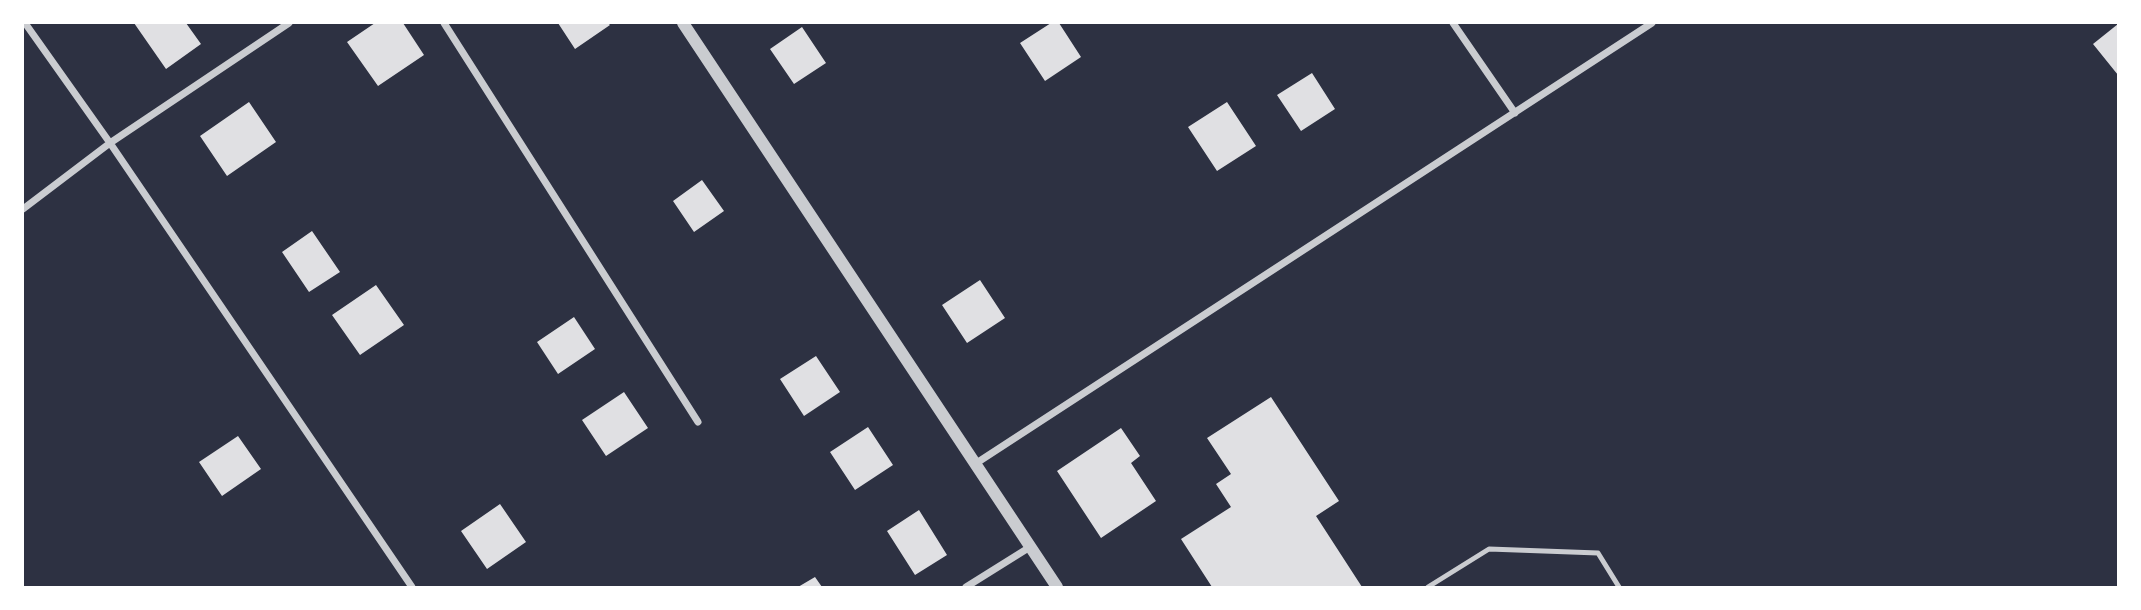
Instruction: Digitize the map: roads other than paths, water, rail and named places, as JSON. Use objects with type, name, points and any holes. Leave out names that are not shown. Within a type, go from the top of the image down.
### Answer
[{"type":"street","points":[[25,23],[110,143],[412,587]]},
{"type":"street","points":[[23,209],[110,143],[289,23]]},
{"type":"street","points":[[444,23],[698,422]]},
{"type":"street","points":[[683,23],[1057,587]]},
{"type":"street","points":[[1453,23],[1515,113]]},
{"type":"street","points":[[975,464],[1652,23]]},
{"type":"street","points":[[966,587],[1030,547]]},
{"type":"lane","points":[[1427,587],[1489,549],[1598,553],[1619,587]]}]
